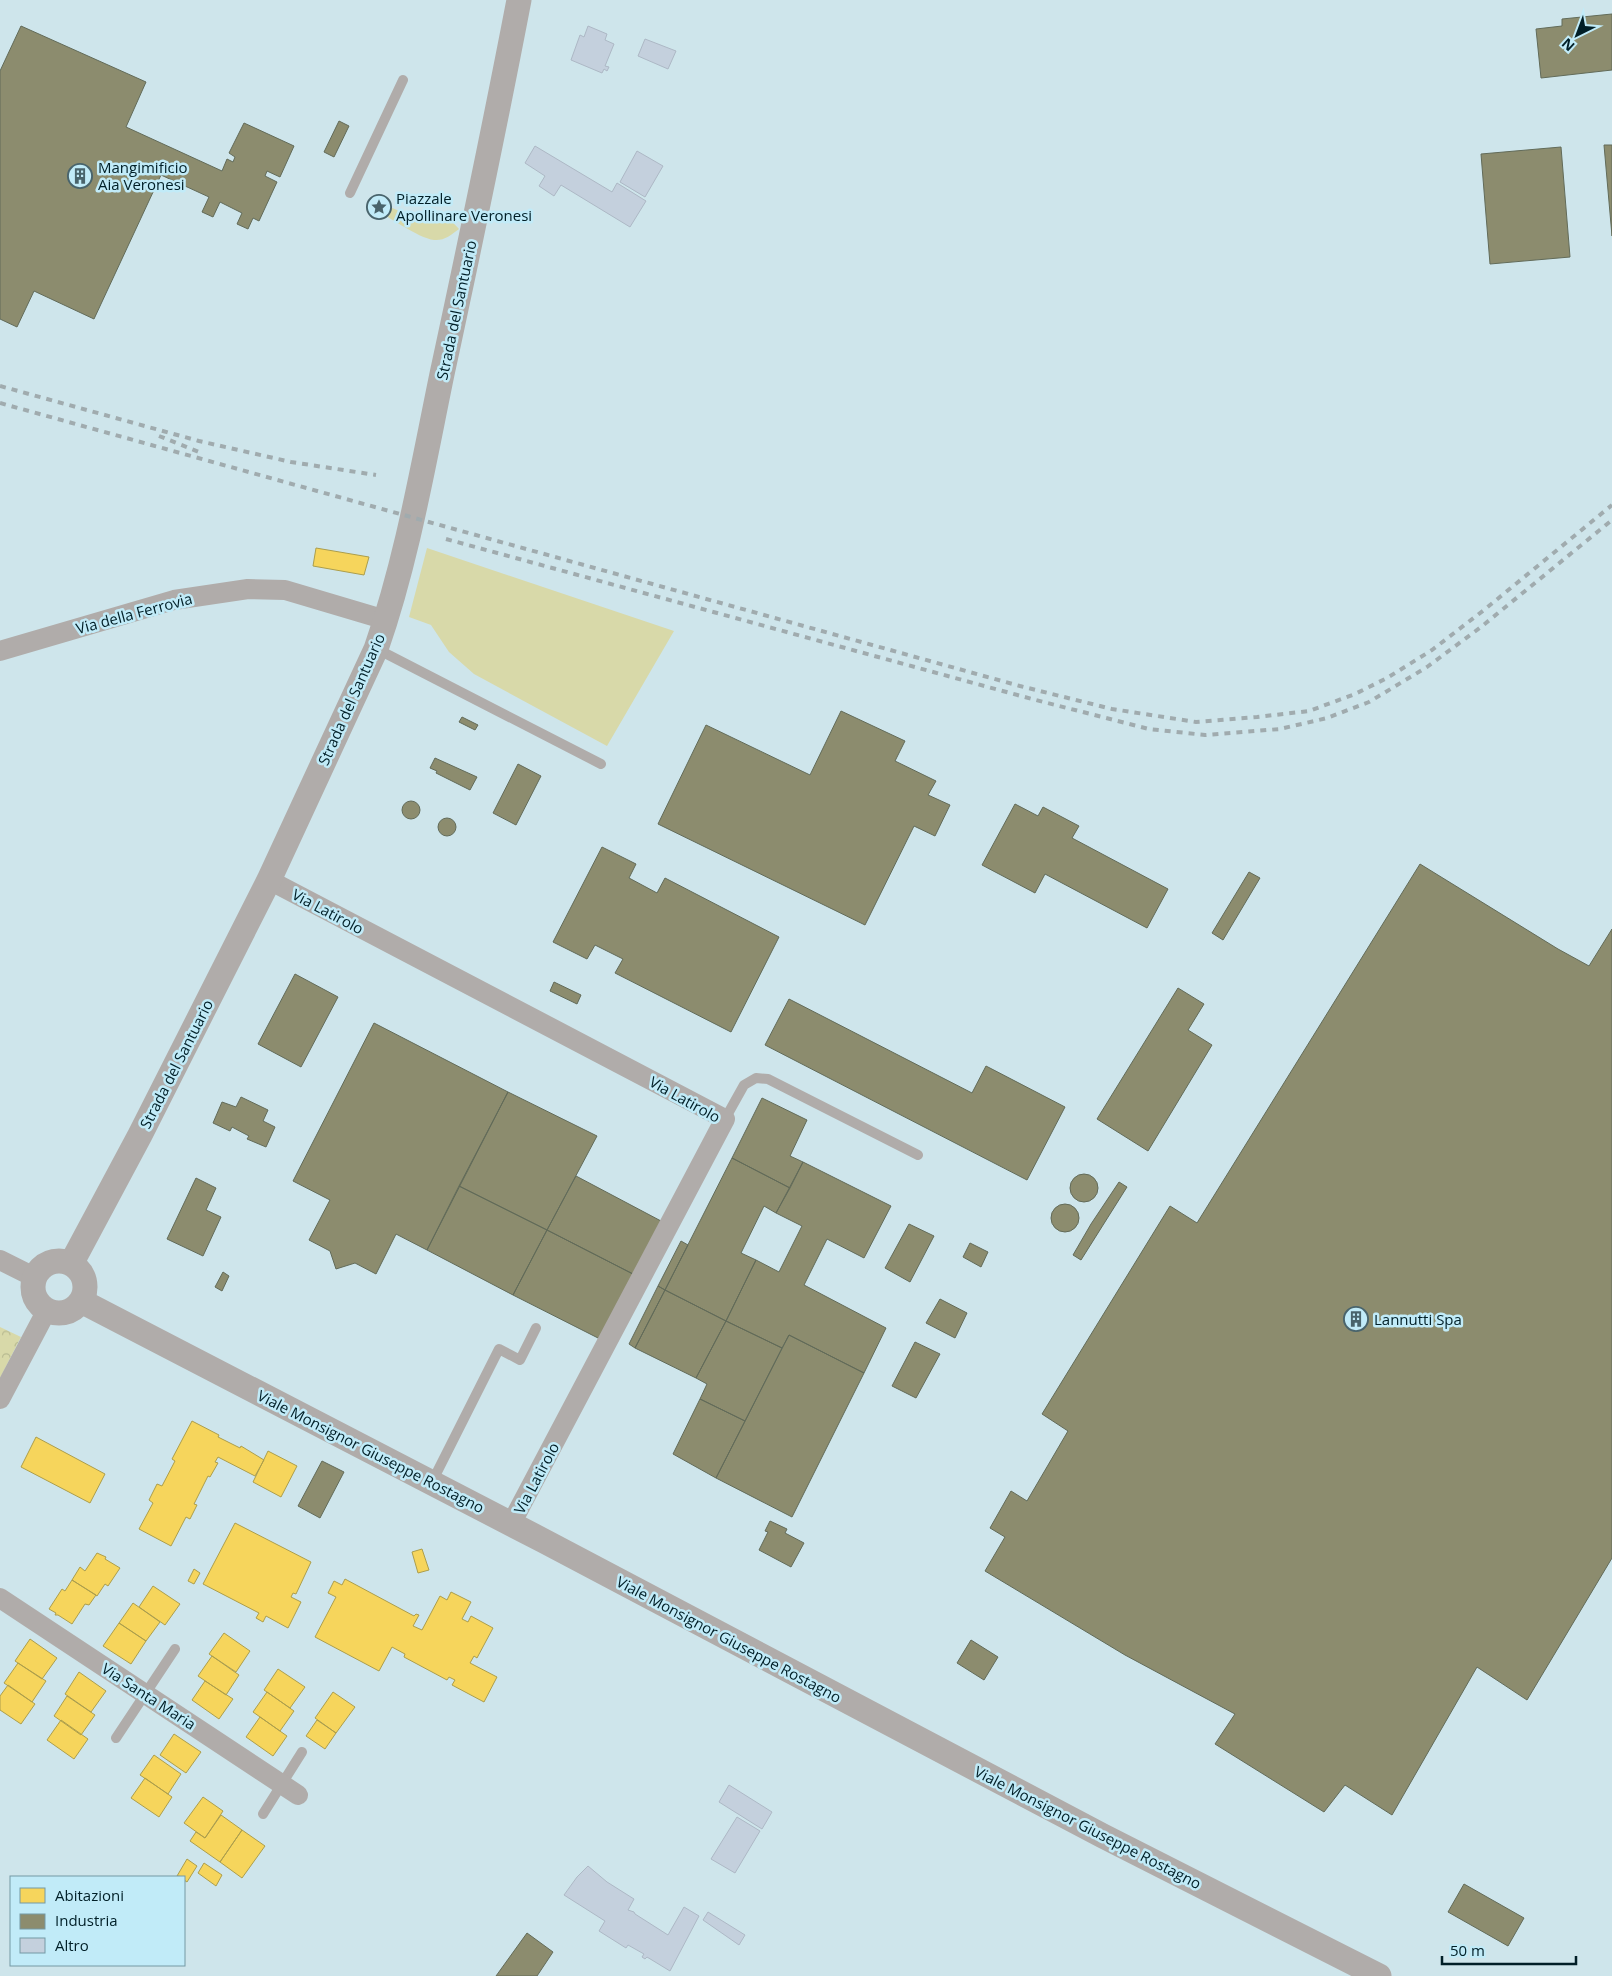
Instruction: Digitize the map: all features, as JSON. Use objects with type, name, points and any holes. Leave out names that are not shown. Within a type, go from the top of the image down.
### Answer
[{"type":"street","name":"Strada del Santuario","points":[[71,1264],[140,1135],[268,880],[376,649],[386,620],[412,517],[498,111],[519,0]]},
{"type":"street","name":"Via della Ferrovia","points":[[0,651],[174,600],[248,589],[284,590],[386,620]]},
{"type":"street","name":"Via Latirolo","points":[[268,880],[725,1119],[512,1524]]},
{"type":"street","points":[[0,1260],[34,1277]]},
{"type":"street","points":[[54,1262],[71,1264],[82,1276],[85,1284],[81,1301],[69,1311],[54,1313],[47,1310],[36,1300],[33,1292],[34,1277],[46,1265],[54,1262]]},
{"type":"street","name":"Viale Monsignor Giuseppe Rostagno","points":[[81,1301],[512,1524],[1103,1836],[1379,1976]]},
{"type":"street","points":[[0,1400],[47,1310]]},
{"type":"street","name":"Via Santa Maria","points":[[0,1598],[298,1795]]},
{"type":"lane","points":[[350,193],[403,80]]},
{"type":"lane","points":[[376,649],[601,764]]},
{"type":"lane","points":[[725,1119],[744,1085],[756,1078],[768,1078],[918,1155]]},
{"type":"lane","points":[[431,1483],[499,1349],[520,1360],[536,1328]]},
{"type":"lane","points":[[116,1738],[175,1649]]},
{"type":"lane","points":[[262,1814],[302,1752]]},
{"type":"green space","points":[[374,200],[403,212],[442,217],[454,223],[459,229],[441,240],[427,238],[411,231],[371,207]]},
{"type":"green space","points":[[427,548],[674,631],[607,746],[474,674],[449,652],[431,625],[409,617]]},
{"type":"green space","points":[[0,1327],[21,1337],[0,1378]]},
{"type":"building: Abitazioni","points":[[316,548],[369,557],[364,575],[313,566]]},
{"type":"building: Abitazioni","points":[[192,1421],[219,1435],[218,1437],[240,1448],[241,1446],[264,1460],[255,1476],[218,1457],[215,1462],[218,1463],[210,1477],[208,1476],[194,1504],[197,1505],[190,1519],[186,1517],[171,1546],[139,1529],[153,1503],[149,1500],[157,1484],[162,1486],[175,1461],[172,1459]]},
{"type":"building: Abitazioni","points":[[36,1437],[105,1474],[90,1503],[21,1467]]},
{"type":"building: Abitazioni","points":[[268,1451],[297,1466],[281,1497],[253,1482]]},
{"type":"building: Abitazioni","points":[[235,1523],[311,1562],[296,1594],[293,1593],[291,1597],[301,1602],[288,1628],[266,1616],[263,1622],[256,1618],[259,1613],[203,1584]]},
{"type":"building: Abitazioni","points":[[422,1549],[429,1570],[418,1573],[412,1552]]},
{"type":"building: Abitazioni","points":[[97,1553],[106,1557],[105,1559],[120,1568],[108,1586],[105,1584],[97,1596],[72,1580],[80,1567],[85,1571]]},
{"type":"building: Abitazioni","points":[[194,1569],[200,1573],[194,1584],[188,1581]]},
{"type":"building: Abitazioni","points":[[345,1579],[414,1616],[416,1614],[419,1615],[413,1626],[422,1630],[440,1596],[447,1600],[451,1592],[471,1602],[462,1619],[468,1622],[471,1616],[493,1628],[477,1658],[474,1656],[470,1663],[497,1677],[484,1702],[452,1685],[455,1680],[449,1677],[447,1680],[404,1657],[405,1654],[392,1647],[379,1671],[315,1637],[336,1597],[328,1593],[334,1581],[342,1585]]},
{"type":"building: Abitazioni","points":[[72,1580],[96,1595],[89,1605],[85,1604],[72,1624],[55,1615],[56,1613],[49,1609],[62,1589],[65,1591]]},
{"type":"building: Abitazioni","points":[[153,1586],[180,1604],[165,1625],[139,1607]]},
{"type":"building: Abitazioni","points":[[133,1603],[160,1622],[146,1641],[119,1623]]},
{"type":"building: Abitazioni","points":[[119,1623],[146,1641],[131,1664],[103,1646]]},
{"type":"building: Abitazioni","points":[[224,1633],[250,1651],[236,1672],[209,1654]]},
{"type":"building: Abitazioni","points":[[30,1639],[57,1658],[42,1679],[15,1661]]},
{"type":"building: Abitazioni","points":[[212,1656],[239,1675],[226,1695],[198,1676]]},
{"type":"building: Abitazioni","points":[[18,1663],[46,1681],[32,1702],[4,1683]]},
{"type":"building: Abitazioni","points":[[278,1669],[305,1687],[290,1708],[264,1690]]},
{"type":"building: Abitazioni","points":[[79,1672],[106,1691],[91,1712],[65,1694]]},
{"type":"building: Abitazioni","points":[[205,1681],[233,1699],[219,1719],[192,1700]]},
{"type":"building: Abitazioni","points":[[8,1685],[35,1704],[21,1724],[0,1710],[0,1696]]},
{"type":"building: Abitazioni","points":[[267,1692],[294,1711],[280,1731],[253,1712]]},
{"type":"building: Abitazioni","points":[[333,1692],[355,1707],[336,1733],[315,1718]]},
{"type":"building: Abitazioni","points":[[67,1696],[95,1715],[81,1735],[54,1716]]},
{"type":"building: Abitazioni","points":[[260,1717],[287,1736],[273,1756],[246,1737]]},
{"type":"building: Abitazioni","points":[[61,1720],[88,1739],[74,1759],[47,1740]]},
{"type":"building: Abitazioni","points":[[317,1720],[336,1733],[325,1749],[306,1736]]},
{"type":"building: Abitazioni","points":[[174,1734],[201,1752],[186,1773],[160,1755]]},
{"type":"building: Abitazioni","points":[[154,1755],[181,1774],[168,1794],[140,1775]]},
{"type":"building: Abitazioni","points":[[145,1778],[172,1797],[159,1817],[131,1798]]},
{"type":"building: Abitazioni","points":[[203,1797],[223,1811],[205,1838],[184,1823]]},
{"type":"building: Abitazioni","points":[[221,1815],[242,1830],[220,1862],[190,1841],[196,1832],[205,1838]]},
{"type":"building: Abitazioni","points":[[242,1830],[265,1846],[242,1878],[220,1862]]},
{"type":"building: Abitazioni","points":[[187,1859],[197,1866],[187,1882],[185,1876],[177,1876]]},
{"type":"building: Abitazioni","points":[[204,1863],[222,1875],[216,1886],[198,1873]]},
{"type":"building: Industria","points":[[1612,14],[1612,70],[1541,78],[1536,29],[1562,26],[1562,19]]},
{"type":"building: Industria","name":"Mangimificio Aia Veronesi","points":[[21,26],[146,82],[126,127],[222,171],[227,159],[233,162],[235,157],[229,153],[244,123],[294,146],[280,177],[267,171],[265,176],[277,182],[259,221],[253,218],[248,229],[237,224],[242,213],[220,202],[213,217],[202,212],[209,197],[161,175],[94,319],[34,291],[17,327],[0,319],[0,71]]},
{"type":"building: Industria","points":[[339,121],[349,126],[334,157],[324,152]]},
{"type":"building: Industria","points":[[1604,145],[1612,145],[1612,236]]},
{"type":"building: Industria","points":[[1561,147],[1570,257],[1490,264],[1481,154]]},
{"type":"building: Industria","points":[[841,711],[905,741],[895,761],[936,781],[928,795],[950,805],[935,836],[914,826],[865,925],[658,824],[706,725],[810,775]]},
{"type":"building: Industria","points":[[462,717],[478,725],[475,730],[459,722]]},
{"type":"building: Industria","points":[[435,758],[477,777],[470,790],[430,768]]},
{"type":"building: Industria","points":[[518,764],[541,776],[516,825],[493,813]]},
{"type":"building: Industria","points":[[407,801],[415,801],[420,806],[418,817],[407,819],[402,814],[402,806]]},
{"type":"building: Industria","points":[[1015,804],[1038,816],[1043,807],[1079,826],[1072,838],[1168,889],[1147,928],[1045,874],[1035,893],[982,865]]},
{"type":"building: Industria","points":[[447,818],[453,821],[456,827],[453,833],[447,836],[441,833],[438,827],[441,821]]},
{"type":"building: Industria","points":[[602,847],[636,864],[629,878],[657,893],[665,878],[779,937],[731,1032],[615,973],[623,959],[595,945],[587,959],[553,942]]},
{"type":"building: Industria","name":"Lannutti Spa","points":[[1420,864],[1589,966],[1612,929],[1612,1558],[1527,1700],[1477,1667],[1392,1815],[1345,1785],[1324,1812],[1215,1744],[1235,1714],[1125,1655],[985,1571],[1005,1537],[990,1528],[1011,1491],[1027,1501],[1068,1431],[1042,1414],[1170,1206],[1197,1223]]},
{"type":"building: Industria","points":[[1249,872],[1260,878],[1223,940],[1212,933]]},
{"type":"building: Industria","points":[[295,974],[338,997],[301,1067],[258,1044]]},
{"type":"building: Industria","points":[[554,982],[581,995],[577,1004],[550,991]]},
{"type":"building: Industria","points":[[1178,988],[1204,1004],[1188,1030],[1212,1045],[1148,1151],[1097,1119]]},
{"type":"building: Industria","points":[[789,999],[972,1093],[986,1066],[1065,1107],[1027,1180],[765,1045]]},
{"type":"building: Industria","points":[[374,1023],[508,1092],[427,1250],[396,1234],[376,1274],[355,1263],[336,1269],[330,1251],[309,1240],[330,1200],[293,1181]]},
{"type":"building: Industria","points":[[508,1092],[597,1136],[547,1230],[459,1186]]},
{"type":"building: Industria","points":[[241,1097],[268,1110],[263,1121],[275,1127],[266,1147],[247,1139],[249,1136],[232,1127],[230,1131],[213,1123],[222,1102],[236,1107]]},
{"type":"building: Industria","points":[[762,1098],[807,1120],[790,1156],[803,1162],[790,1188],[732,1158]]},
{"type":"building: Industria","points":[[732,1158],[790,1188],[776,1213],[764,1206],[741,1253],[756,1260],[726,1321],[665,1290]]},
{"type":"building: Industria","points":[[803,1162],[891,1206],[864,1258],[827,1239],[804,1285],[886,1328],[864,1373],[789,1335],[782,1348],[726,1321],[756,1260],[779,1272],[802,1226],[776,1213]]},
{"type":"building: Industria","points":[[1084,1174],[1094,1178],[1098,1188],[1094,1198],[1084,1202],[1074,1198],[1070,1188],[1074,1178]]},
{"type":"building: Industria","points":[[576,1176],[661,1221],[633,1274],[547,1230]]},
{"type":"building: Industria","points":[[196,1178],[216,1188],[206,1210],[221,1217],[203,1256],[167,1239]]},
{"type":"building: Industria","points":[[1119,1182],[1127,1187],[1081,1260],[1073,1255]]},
{"type":"building: Industria","points":[[459,1186],[547,1230],[513,1295],[427,1250]]},
{"type":"building: Industria","points":[[1065,1204],[1075,1208],[1079,1218],[1075,1228],[1065,1232],[1055,1228],[1051,1218],[1055,1208]]},
{"type":"building: Industria","points":[[909,1224],[934,1236],[910,1282],[885,1268]]},
{"type":"building: Industria","points":[[547,1230],[633,1274],[600,1339],[513,1295]]},
{"type":"building: Industria","points":[[681,1241],[688,1245],[665,1290],[658,1286]]},
{"type":"building: Industria","points":[[970,1243],[988,1252],[981,1267],[963,1257]]},
{"type":"building: Industria","points":[[223,1272],[229,1276],[222,1291],[215,1287]]},
{"type":"building: Industria","points":[[658,1286],[665,1290],[635,1348],[629,1344]]},
{"type":"building: Industria","points":[[665,1290],[726,1321],[696,1378],[635,1348]]},
{"type":"building: Industria","points":[[940,1299],[967,1313],[955,1338],[926,1323]]},
{"type":"building: Industria","points":[[726,1321],[782,1348],[745,1421],[700,1399],[707,1384],[696,1378]]},
{"type":"building: Industria","points":[[789,1335],[864,1373],[792,1517],[716,1478]]},
{"type":"building: Industria","points":[[915,1342],[940,1354],[916,1398],[892,1386]]},
{"type":"building: Industria","points":[[700,1399],[745,1421],[716,1478],[673,1454]]},
{"type":"building: Industria","points":[[322,1461],[344,1472],[320,1518],[298,1506]]},
{"type":"building: Industria","points":[[770,1521],[787,1529],[785,1533],[804,1543],[791,1567],[759,1550],[768,1532],[765,1531]]},
{"type":"building: Industria","points":[[971,1640],[998,1657],[984,1680],[957,1663]]},
{"type":"building: Industria","points":[[1464,1884],[1524,1918],[1508,1946],[1448,1912]]},
{"type":"building: Industria","points":[[527,1933],[553,1952],[537,1976],[496,1976]]},
{"type":"building: Altro","points":[[588,26],[607,34],[605,40],[614,44],[605,66],[609,67],[607,71],[604,69],[602,73],[571,60],[580,35],[584,37]]},
{"type":"building: Altro","points":[[645,39],[676,51],[668,69],[638,56]]},
{"type":"building: Altro","points":[[535,146],[612,192],[617,183],[646,201],[630,227],[561,185],[554,196],[539,186],[545,176],[525,163]]},
{"type":"building: Altro","points":[[637,151],[663,166],[645,197],[620,182]]},
{"type":"building: Altro","points":[[729,1785],[772,1812],[762,1829],[719,1802]]},
{"type":"building: Altro","points":[[737,1817],[760,1831],[735,1873],[711,1859]]},
{"type":"building: Altro","points":[[588,1866],[607,1882],[634,1899],[628,1910],[668,1935],[684,1907],[699,1916],[670,1971],[647,1957],[645,1959],[642,1957],[644,1954],[628,1945],[626,1948],[599,1931],[605,1921],[564,1895]]},
{"type":"building: Altro","points":[[708,1912],[745,1935],[739,1945],[703,1920]]},
{"type":"railway","points":[[0,386],[199,441],[291,462],[376,475]]},
{"type":"railway","points":[[0,403],[1020,686],[1112,709],[1196,722],[1309,711],[1355,694],[1387,678],[1432,650],[1612,505]]},
{"type":"railway","points":[[159,436],[199,452]]},
{"type":"railway","points":[[446,539],[1032,699],[1149,729],[1205,735],[1280,729],[1327,718],[1369,702],[1427,667],[1481,627],[1612,520]]},
{"type":"place","name":"Mangimificio Aia Veronesi","points":[[80,176]]},
{"type":"place","name":"Piazzale Apollinare Veronesi","points":[[379,207]]},
{"type":"place","name":"Lannutti Spa","points":[[1356,1319]]}]
